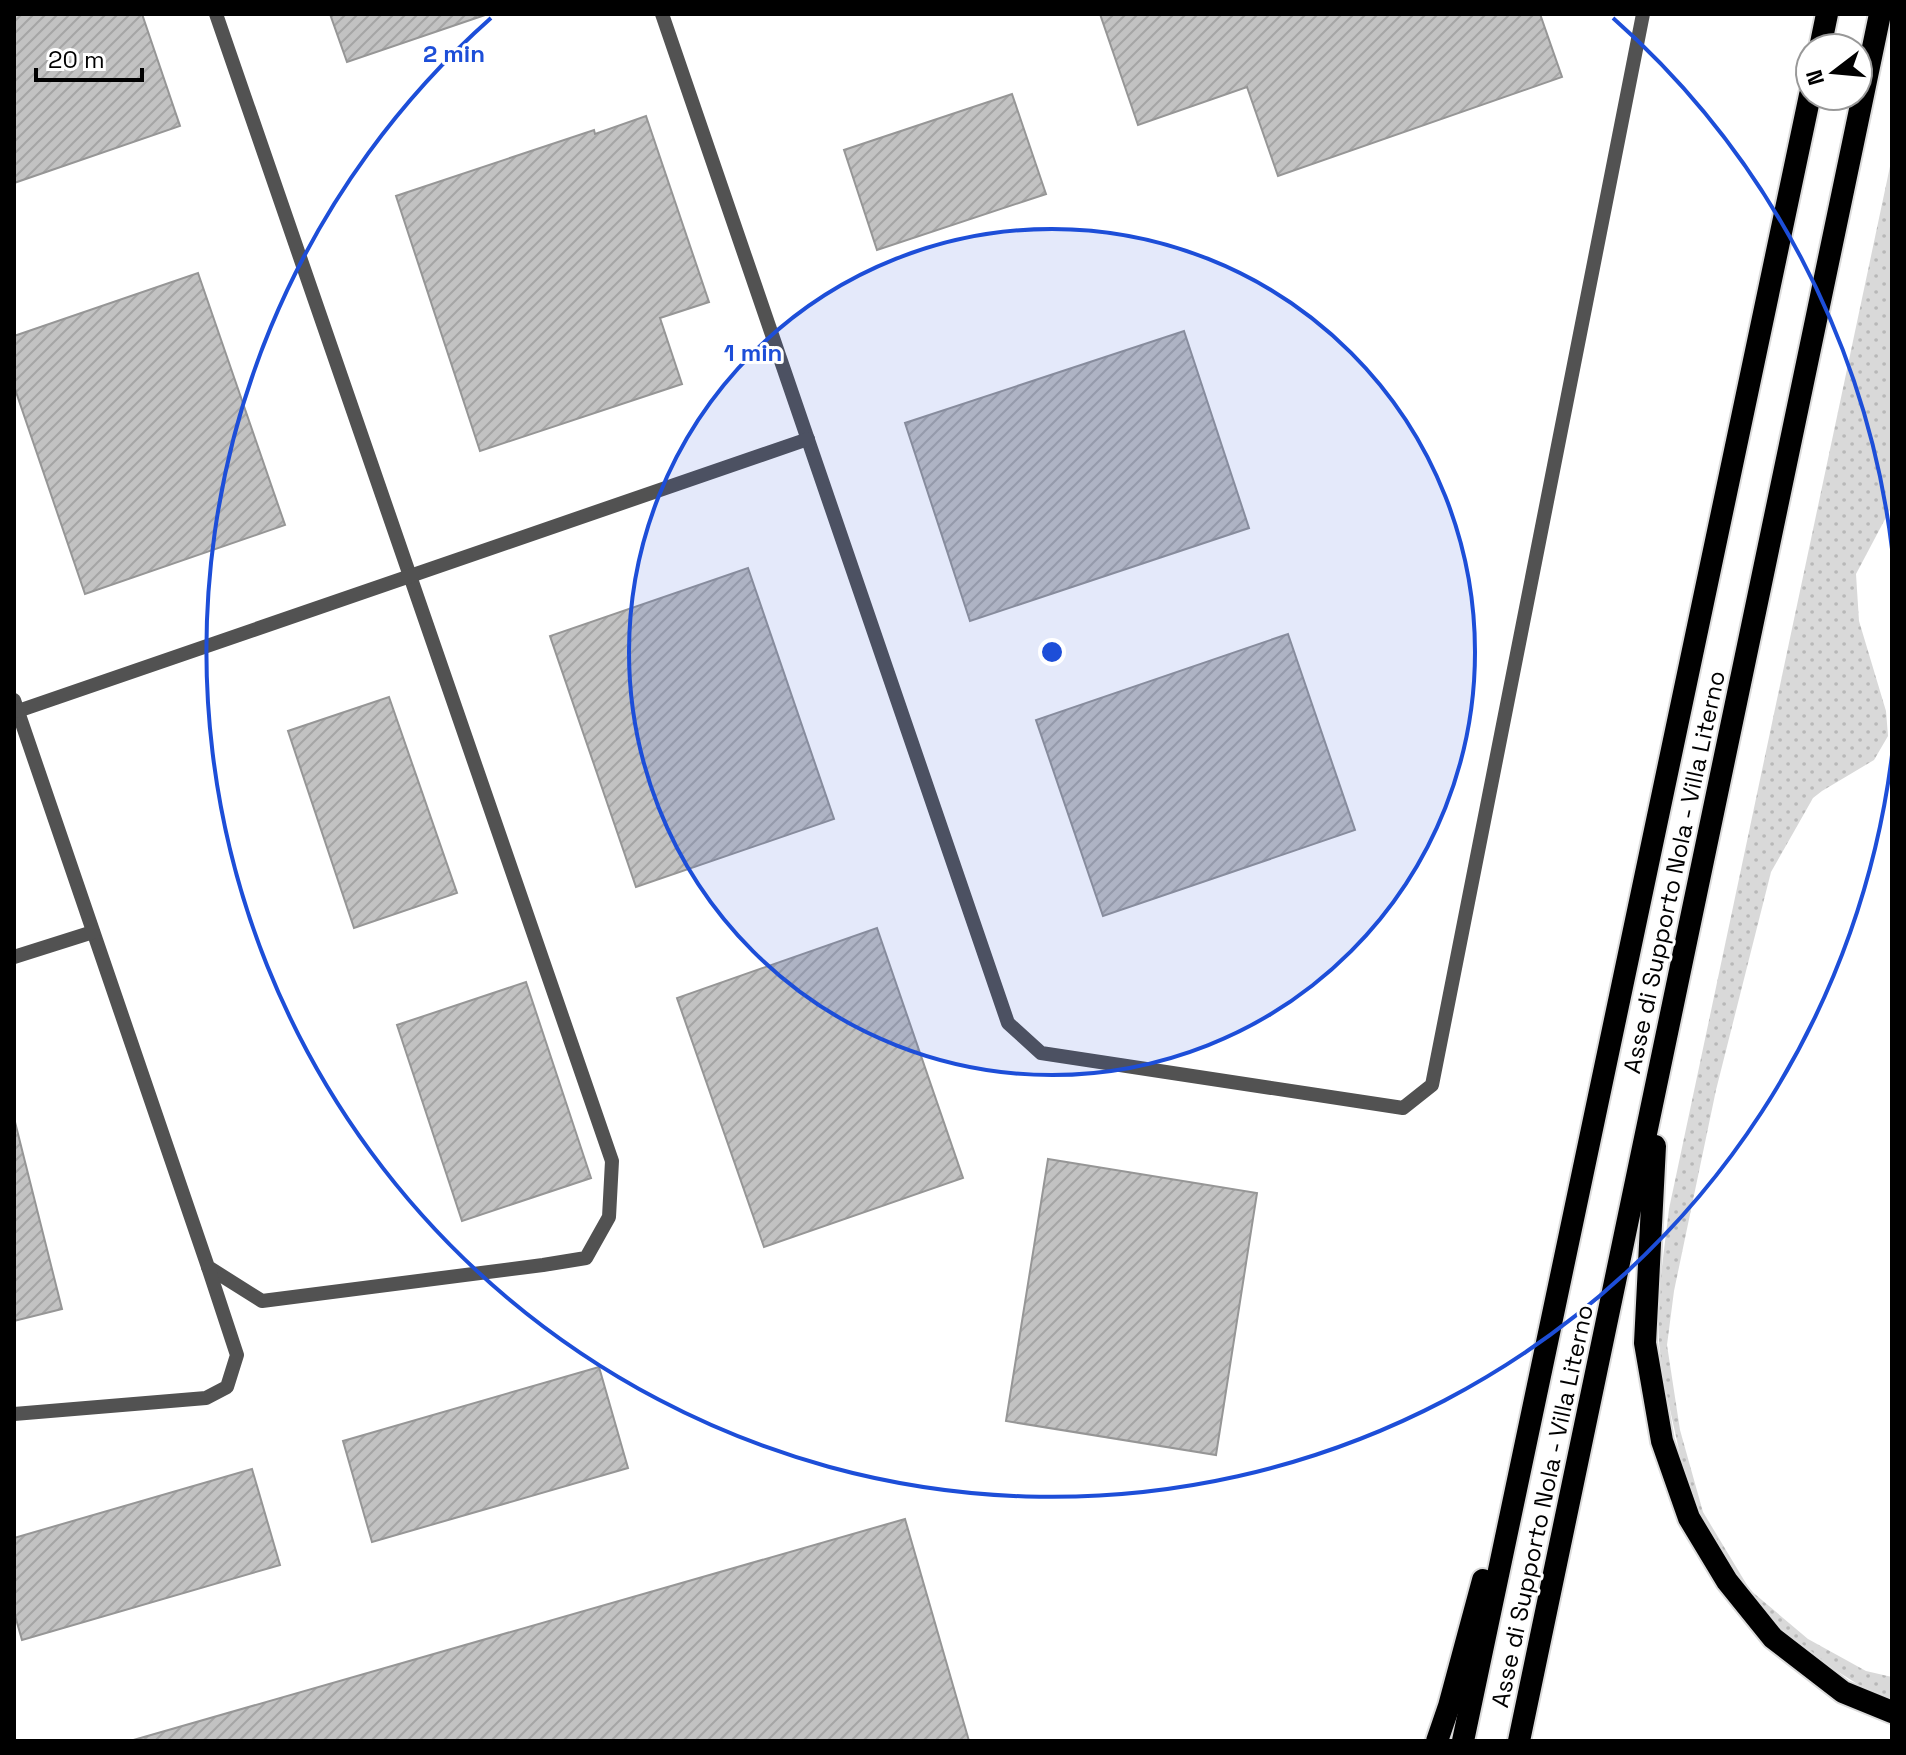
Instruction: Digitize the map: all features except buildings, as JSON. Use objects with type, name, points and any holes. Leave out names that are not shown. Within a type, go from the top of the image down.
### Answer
[{"type":"highway","name":"Asse di Supporto Nola - Villa Literno","points":[[1519,1741],[1880,14]]},
{"type":"highway","name":"Asse di Supporto Nola - Villa Literno","points":[[1463,1741],[1806,112]]},
{"type":"highway","points":[[1659,1074],[1645,1343],[1662,1441],[1689,1518],[1727,1581],[1773,1638],[1843,1692],[1892,1712]]},
{"type":"highway","points":[[1437,1741],[1549,1335]]},
{"type":"lane","points":[[208,1267],[262,1301],[586,1258],[609,1217],[612,1161],[216,14]]},
{"type":"lane","points":[[662,14],[1008,1023],[1041,1053],[1403,1108],[1432,1085],[1643,14]]},
{"type":"lane","points":[[14,1414],[206,1398],[227,1387],[237,1355],[16,705],[410,576],[808,439]]},
{"type":"lane","points":[[14,957],[93,932]]},
{"type":"shaded area","points":[[1892,157],[1892,506],[1856,574],[1859,621],[1886,711],[1888,736],[1874,760],[1813,798],[1771,872],[1716,1090],[1674,1291],[1667,1345],[1680,1430],[1703,1512],[1750,1590],[1808,1639],[1866,1671],[1892,1677],[1892,1699],[1859,1685],[1792,1643],[1736,1588],[1690,1500],[1663,1378],[1659,1291],[1669,1209]]}]
